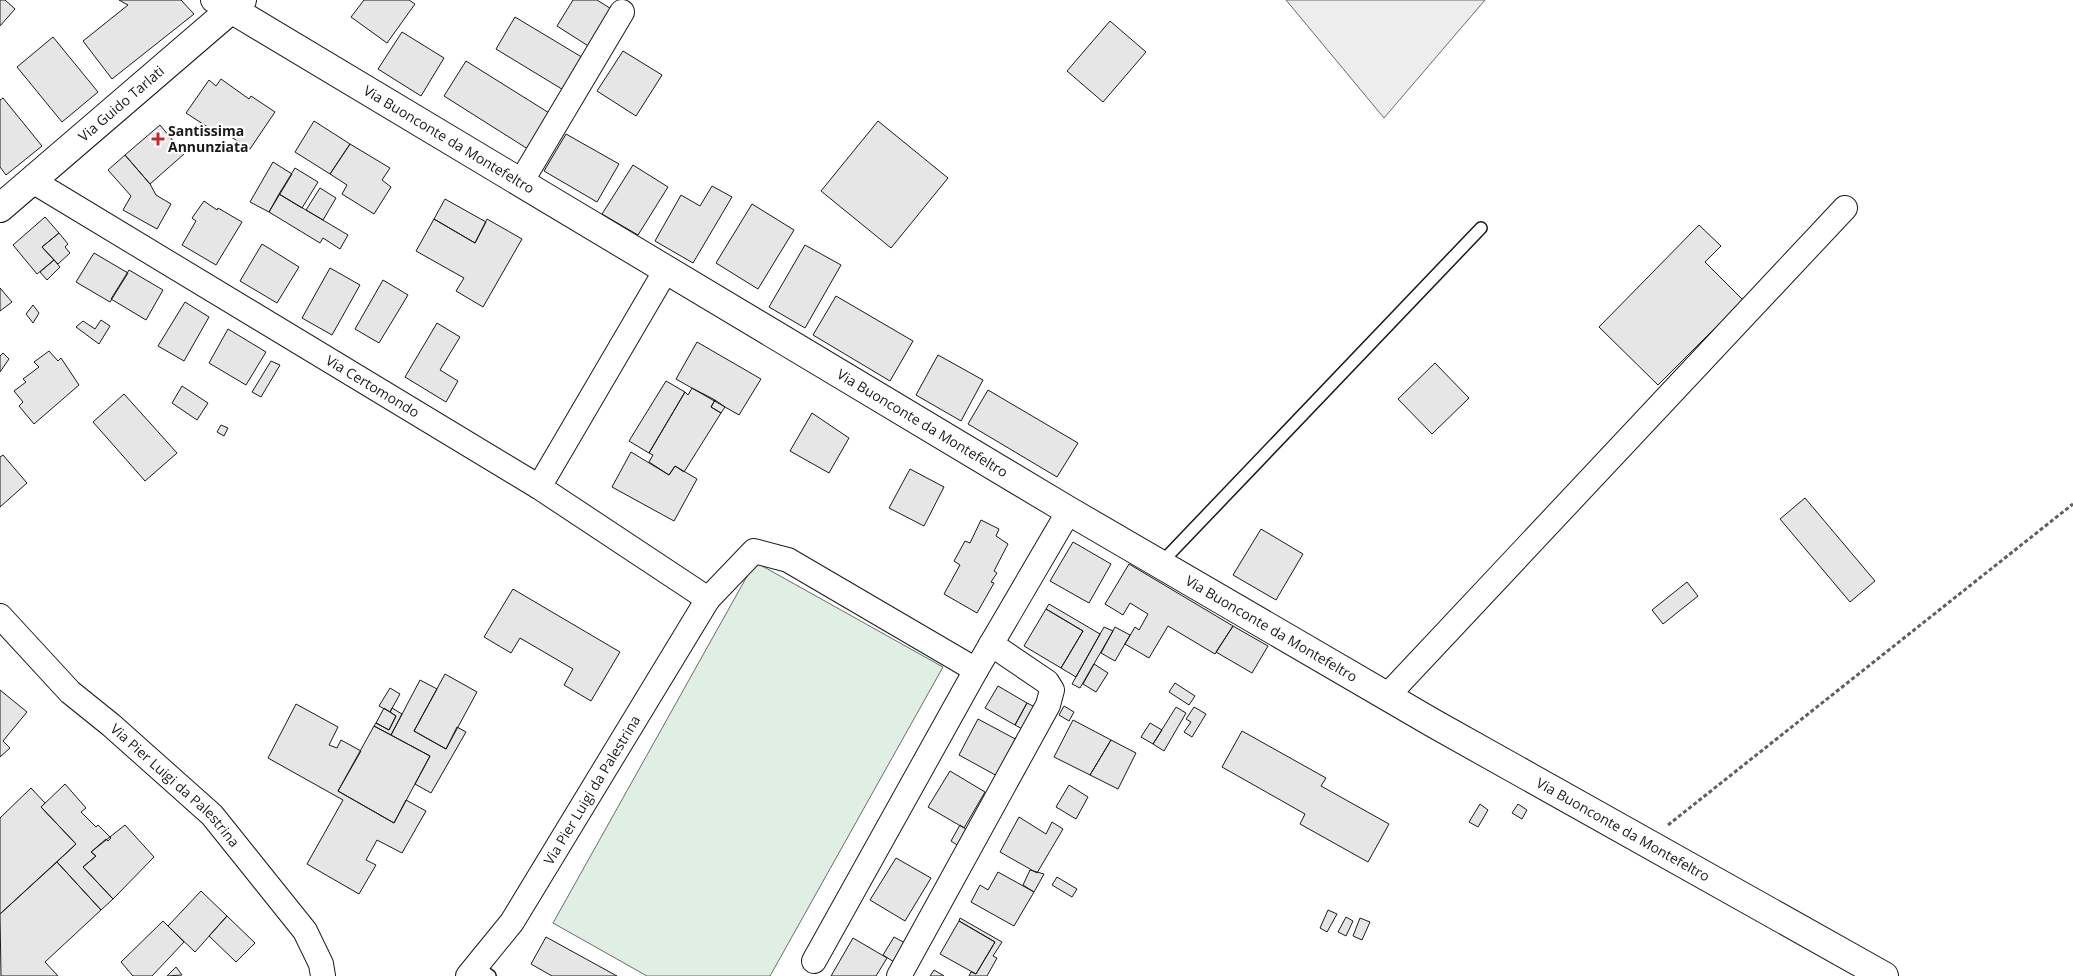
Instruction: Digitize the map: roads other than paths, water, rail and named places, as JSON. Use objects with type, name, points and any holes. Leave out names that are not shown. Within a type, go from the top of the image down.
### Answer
[{"type":"street","name":"Via Guido Tarlati","points":[[0,208],[229,3]]},
{"type":"street","name":"Via Buonconte da Montefeltro","points":[[229,3],[666,270],[1069,511],[1387,696],[1884,976]]},
{"type":"street","points":[[521,182],[622,12]]},
{"type":"street","name":"Via Certomondo","points":[[31,180],[539,487],[708,600]]},
{"type":"street","points":[[1387,696],[1845,208]]},
{"type":"street","points":[[539,487],[666,270]]},
{"type":"street","points":[[814,961],[976,670],[1069,511]]},
{"type":"street","name":"Via Pier Luigi da Palestrina","points":[[478,972],[512,922],[708,600],[754,552],[788,560],[976,670]]},
{"type":"street","name":"Via Pier Luigi da Palestrina","points":[[0,616],[70,692],[111,724],[212,815],[304,931],[321,964],[323,976]]},
{"type":"street","points":[[899,976],[1048,705],[1052,690],[1047,682],[991,644]]},
{"type":"lane","points":[[1160,564],[1480,228]]},
{"type":"place","name":"Santissima Annunziata","points":[[158,139]]}]
